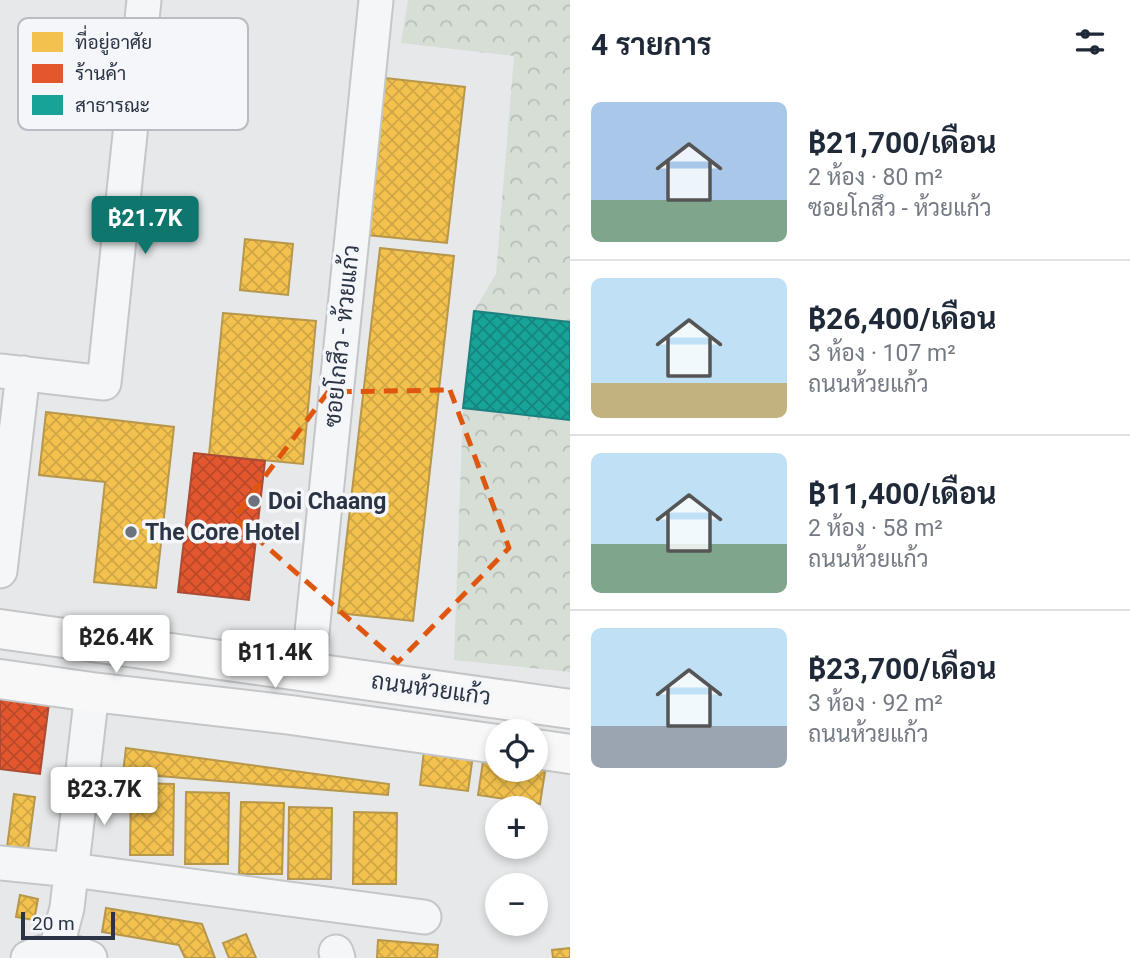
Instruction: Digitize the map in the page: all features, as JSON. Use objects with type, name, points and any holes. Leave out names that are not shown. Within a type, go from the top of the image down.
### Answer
[{"type":"main road","name":"ถนนห้วยแก้ว","points":[[0,629],[570,709]]},
{"type":"main road","points":[[300,717],[307,672]]},
{"type":"main road","name":"ถนนห้วยแก้ว","points":[[0,679],[485,742]]},
{"type":"main road","points":[[548,751],[570,754]]},
{"type":"street","points":[[142,18],[144,0]]},
{"type":"street","name":"ซอยโกสึว - ห้วยแก้ว","points":[[307,672],[376,0]]},
{"type":"street","points":[[0,571],[12,372],[104,383],[130,130]]},
{"type":"street","points":[[42,954],[67,908],[92,692]]},
{"type":"street","points":[[0,863],[72,870],[424,917]]},
{"type":"street","points":[[42,954],[78,953],[90,958]]},
{"type":"highlighted area","points":[[450,390],[509,548],[398,662],[234,518],[328,392]]},
{"type":"green space","points":[[408,0],[570,0],[570,322],[474,311],[496,274],[514,56],[401,43]]},
{"type":"green space","points":[[463,408],[570,420],[570,672],[454,660]]},
{"type":"building: ที่อยู่อาศัย","points":[[385,78],[465,87],[447,243],[367,235]]},
{"type":"building: ที่อยู่อาศัย","points":[[245,239],[293,244],[288,295],[240,290]]},
{"type":"building: ที่อยู่อาศัย","points":[[380,248],[454,256],[413,621],[338,613]]},
{"type":"building: ที่อยู่อาศัย","points":[[223,313],[316,321],[303,464],[209,455]]},
{"type":"building: ที่อยู่อาศัย","name":"The Core Hotel","points":[[46,412],[174,427],[156,588],[94,582],[105,482],[39,475]]},
{"type":"building: ที่อยู่อาศัย","points":[[425,742],[474,748],[468,791],[420,785]]},
{"type":"building: ที่อยู่อาศัย","points":[[126,748],[389,784],[388,795],[123,773]]},
{"type":"building: ที่อยู่อาศัย","points":[[484,755],[485,782],[543,782],[541,796],[478,795]]},
{"type":"building: ที่อยู่อาศัย","points":[[131,783],[174,784],[173,855],[130,855]]},
{"type":"building: ที่อยู่อาศัย","points":[[186,792],[229,793],[228,864],[185,864]]},
{"type":"building: ที่อยู่อาศัย","points":[[14,794],[35,797],[27,857],[6,855]]},
{"type":"building: ที่อยู่อาศัย","points":[[241,802],[284,803],[282,874],[239,874]]},
{"type":"building: ที่อยู่อาศัย","points":[[289,807],[332,808],[331,879],[288,879]]},
{"type":"building: ที่อยู่อาศัย","points":[[354,812],[397,813],[396,884],[353,884]]},
{"type":"building: ที่อยู่อาศัย","points":[[20,895],[38,899],[34,920],[16,917]]},
{"type":"building: ที่อยู่อาศัย","points":[[106,908],[202,924],[215,958],[185,958],[179,945],[102,932]]},
{"type":"building: ที่อยู่อาศัย","points":[[246,934],[256,958],[229,958],[223,943]]},
{"type":"building: ที่อยู่อาศัย","points":[[378,940],[438,945],[437,958],[377,958]]},
{"type":"building: ที่อยู่อาศัย","points":[[570,948],[570,958],[553,958],[552,950]]},
{"type":"building: ร้านค้า","points":[[194,453],[265,461],[249,600],[178,592]]},
{"type":"building: ร้านค้า","points":[[0,697],[49,703],[40,774],[0,769]]},
{"type":"building: สาธารณะ","points":[[474,311],[570,322],[570,420],[463,408]]},
{"type":"place","name":"Doi Chaang","points":[[254,501]]},
{"type":"place","name":"The Core Hotel","points":[[131,532]]}]
